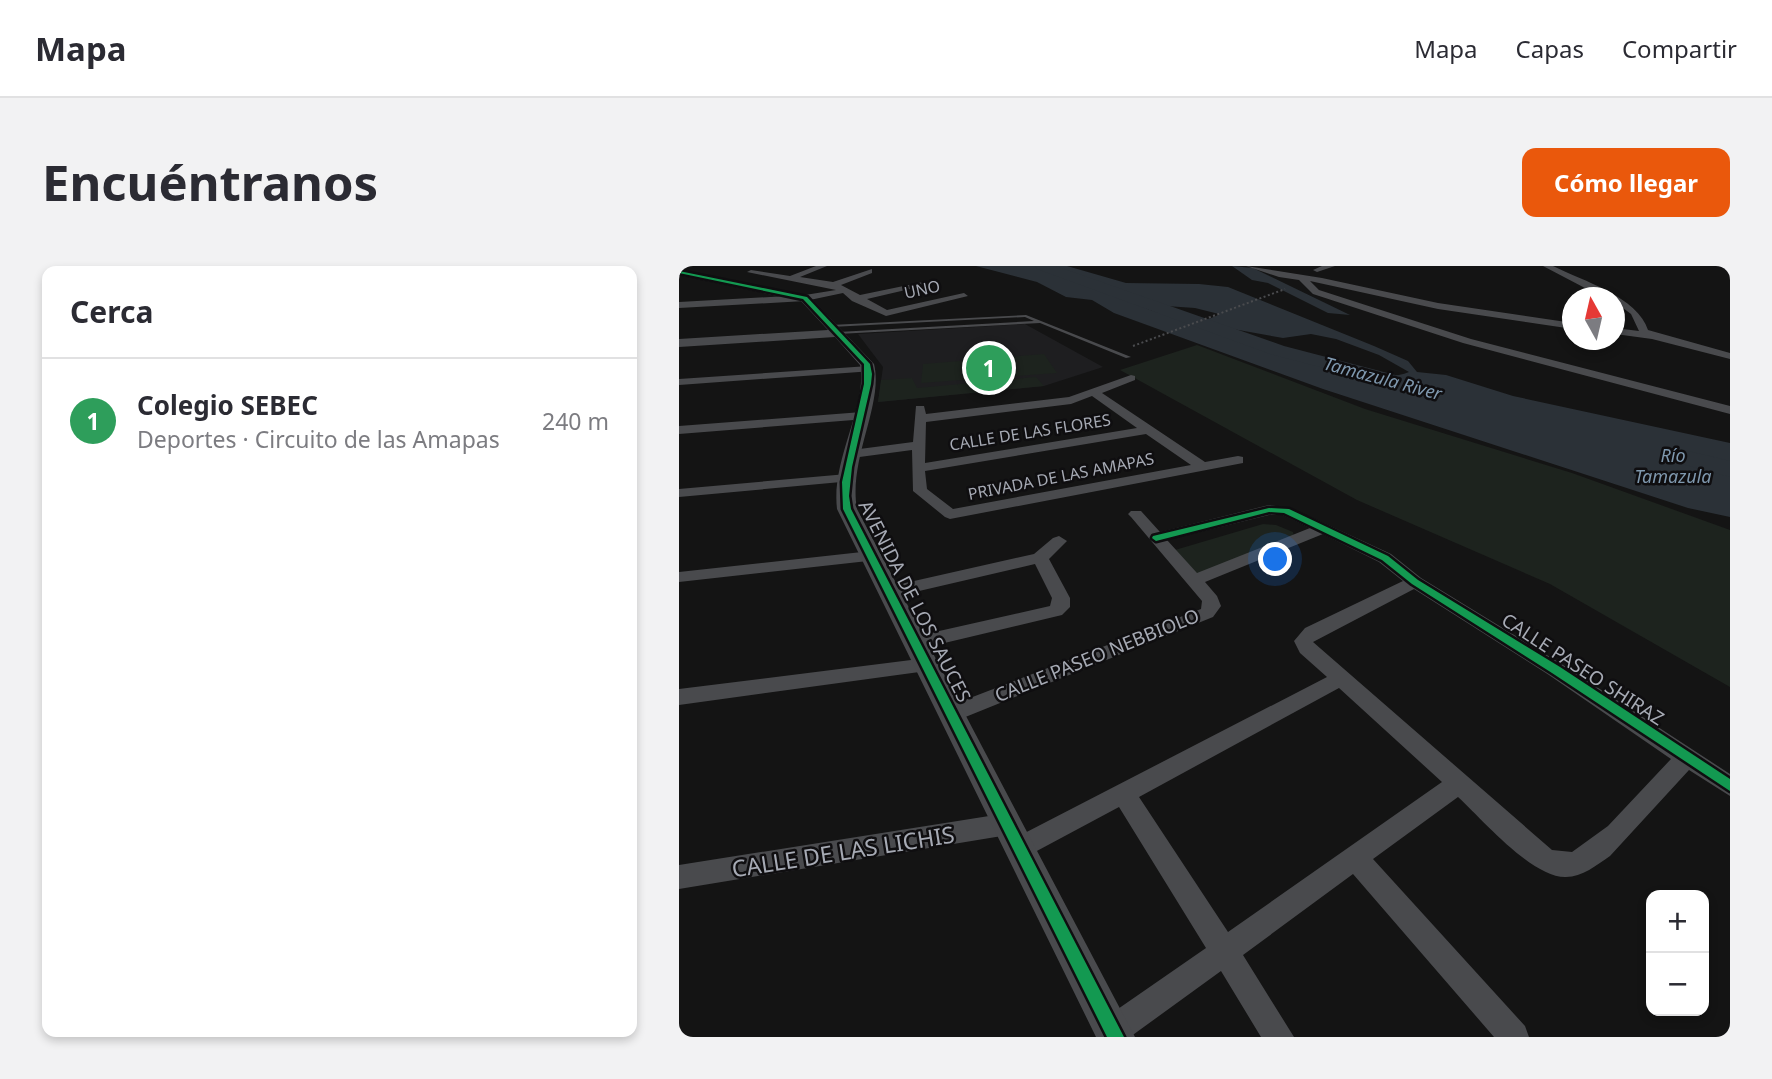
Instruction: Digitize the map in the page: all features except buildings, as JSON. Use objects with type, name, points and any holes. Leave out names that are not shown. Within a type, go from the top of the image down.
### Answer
[{"type":"street","points":[[766,266],[751,272],[834,285],[855,299],[923,285]]},
{"type":"street","points":[[793,278],[823,266]]},
{"type":"street","points":[[1250,266],[1438,306],[1562,324]]},
{"type":"street","points":[[1306,266],[1317,270],[1331,266]]},
{"type":"street","points":[[1546,266],[1590,287]]},
{"type":"street","points":[[1317,270],[1322,280]]},
{"type":"street","points":[[834,285],[869,271]]},
{"type":"street","points":[[679,272],[805,298],[869,369]]},
{"type":"street","points":[[1304,279],[1316,292],[1441,333],[1615,382],[1730,410]]},
{"type":"street","points":[[679,305],[805,298],[843,291]]},
{"type":"street","name":"UNO","points":[[855,299],[886,313],[964,296]]},
{"type":"street","points":[[1625,306],[1642,319],[1644,332],[1652,336]]},
{"type":"street","points":[[679,335],[835,329]]},
{"type":"street","points":[[679,343],[835,329]]},
{"type":"street","points":[[1625,332],[1652,336],[1730,356]]},
{"type":"street","points":[[679,382],[869,369]]},
{"type":"street","name":"AVENIDA DE LOS SAUCES","points":[[869,369],[863,416],[847,478],[847,509],[1115,1034]]},
{"type":"street","points":[[918,468],[919,414],[1054,403],[1095,393],[1131,378]]},
{"type":"street","points":[[1095,393],[1203,467]]},
{"type":"street","points":[[679,430],[863,416]]},
{"type":"street","name":"CALLE DE LAS FLORES","points":[[918,468],[1147,430]]},
{"type":"street","points":[[853,451],[918,442]]},
{"type":"street","name":"PRIVADA DE LAS AMAPAS","points":[[918,468],[920,491],[950,514],[1238,460]]},
{"type":"street","points":[[679,493],[847,478]]},
{"type":"street","points":[[1156,538],[1269,510],[1286,512],[1385,558],[1415,582],[1312,633],[1303,641],[1307,648],[1458,785],[1543,858],[1559,866],[1577,864],[1599,852],[1686,758]]},
{"type":"street","name":"CALLE PASEO NEBBIOLO","points":[[951,714],[1207,613],[1212,606],[1211,600],[1136,514]]},
{"type":"street","name":"CALLE PASEO NEBBIOLO","points":[[1194,580],[1322,529]]},
{"type":"street","points":[[889,592],[1040,558],[1059,541]]},
{"type":"street","points":[[679,577],[871,556]]},
{"type":"street","points":[[915,643],[1056,611],[1061,607],[1061,598],[1040,558]]},
{"type":"street","name":"CALLE PASEO SHIRAZ","points":[[1415,582],[1556,670],[1730,786]]},
{"type":"street","points":[[679,697],[927,665]]},
{"type":"street","points":[[1020,848],[1342,678]]},
{"type":"street","points":[[1115,1034],[1223,950],[1357,859],[1458,785]]},
{"type":"street","points":[[1123,793],[1279,1037]]},
{"type":"street","name":"CALLE DE LAS LICHIS","points":[[679,877],[1008,824]]},
{"type":"street","points":[[1357,859],[1514,1037]]},
{"type":"lane","points":[[835,329],[1026,316],[1128,357]]},
{"type":"lane","points":[[835,329],[1044,322]]},
{"type":"path","points":[[1139,346],[1288,288]]},
{"type":"shaded area","points":[[1025,324],[1103,367],[1044,386],[878,402],[883,367],[858,334]]},
{"type":"shaded area","points":[[1197,345],[1365,409],[1572,473],[1730,530],[1730,687],[1550,584],[1357,500],[1120,370]]},
{"type":"shaded area","points":[[1044,354],[1057,373],[921,383],[923,364]]},
{"type":"shaded area","points":[[1036,377],[1044,386],[878,402],[881,380],[912,378],[917,388]]},
{"type":"shaded area","points":[[1263,524],[1276,525],[1293,532],[1294,537],[1201,578],[1175,550]]},
{"type":"water","name":"Río Tamazula","points":[[976,266],[1067,266],[1126,283],[1228,287],[1408,361],[1417,372],[1446,375],[1513,396],[1730,443],[1730,467],[1711,468],[1730,476],[1730,517],[1688,508],[1323,389],[1114,313],[1092,300],[1066,297],[1037,282]],"holes":[[[1137,304],[1195,308],[1219,314],[1201,320],[1178,318]],[[1233,329],[1283,338],[1311,334],[1336,339],[1379,355],[1409,372],[1393,376],[1372,375],[1322,365],[1251,340],[1235,333]]]},
{"type":"water","points":[[1232,266],[1253,268],[1350,315],[1328,313],[1268,283],[1252,280]]},
{"type":"waterway","name":"Tamazula River","points":[[1042,266],[1277,350],[1415,386]]},
{"type":"waterway","name":"Tamazula River","points":[[1676,455],[1730,469]]},
{"type":"cycle path","points":[[679,272],[805,298],[867,364],[869,374],[845,482],[847,509],[1116,1037]]},
{"type":"cycle path","points":[[1156,538],[1269,510],[1286,511],[1385,558],[1415,582],[1556,670],[1730,786]]},
{"type":"place","name":"Colegio SEBEC","points":[[989,368]]}]
